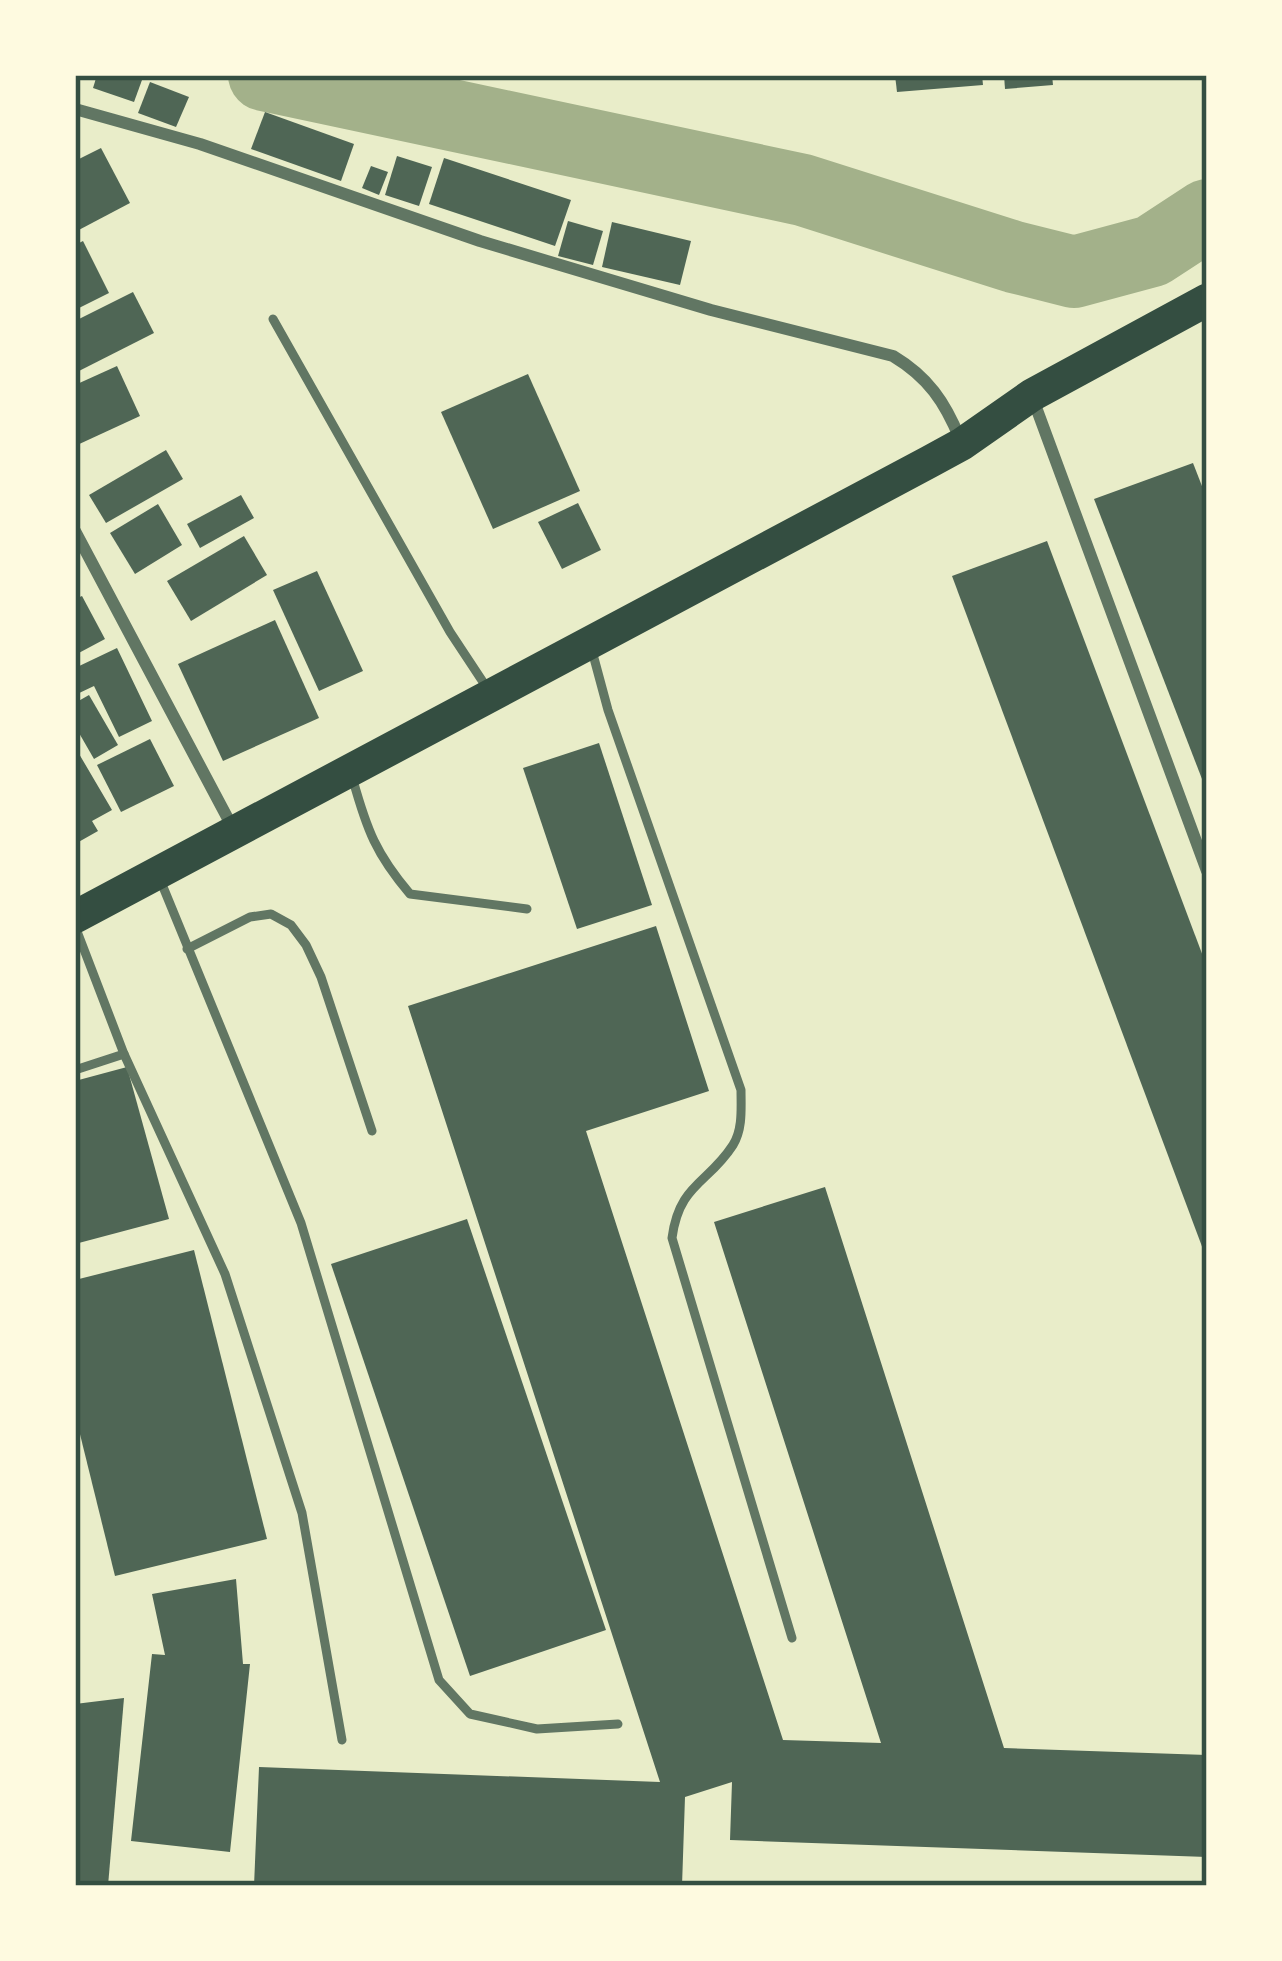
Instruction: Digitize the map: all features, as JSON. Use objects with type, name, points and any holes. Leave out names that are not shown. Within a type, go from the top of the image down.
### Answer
[{"type":"highway","points":[[75,917],[962,444],[1032,395],[1207,301]]},
{"type":"street","points":[[75,110],[200,144],[480,241],[712,310],[893,356],[933,387],[962,444]]},
{"type":"street","points":[[1032,395],[1207,871]]},
{"type":"street","points":[[75,531],[235,832]]},
{"type":"lane","points":[[273,320],[450,632],[492,695]]},
{"type":"lane","points":[[590,642],[608,710],[741,1090],[741,1121],[733,1145],[686,1196],[675,1216],[672,1238],[792,1639]]},
{"type":"lane","points":[[350,769],[367,830],[385,865],[410,894],[526,909]]},
{"type":"lane","points":[[157,872],[301,1222],[440,1679],[470,1714],[537,1729],[618,1724]]},
{"type":"lane","points":[[187,950],[250,917],[271,914],[291,925],[321,977],[372,1131]]},
{"type":"lane","points":[[75,926],[124,1054],[225,1274],[302,1513],[342,1740]]},
{"type":"lane","points":[[75,1070],[124,1054]]},
{"type":"building","points":[[97,75],[142,80],[134,102],[93,88]]},
{"type":"building","points":[[895,75],[982,75],[983,85],[897,92]]},
{"type":"building","points":[[1004,75],[1052,75],[1053,85],[1005,89]]},
{"type":"building","points":[[150,82],[189,97],[176,127],[138,113]]},
{"type":"building","points":[[265,112],[354,144],[341,181],[251,149]]},
{"type":"building","points":[[101,148],[130,203],[75,232],[75,161]]},
{"type":"building","points":[[397,156],[432,167],[419,206],[385,195]]},
{"type":"building","points":[[444,158],[571,200],[555,246],[429,204]]},
{"type":"building","points":[[371,166],[388,172],[379,195],[362,188]]},
{"type":"building","points":[[568,221],[603,231],[593,265],[558,256]]},
{"type":"building","points":[[612,222],[691,241],[680,285],[602,267]]},
{"type":"building","points":[[83,241],[109,293],[75,310],[75,245]]},
{"type":"building","points":[[133,292],[154,333],[75,373],[75,321]]},
{"type":"building","points":[[117,366],[140,416],[75,446],[75,385]]},
{"type":"building","points":[[528,374],[580,491],[493,529],[441,412]]},
{"type":"building","points":[[166,450],[183,479],[106,523],[89,495]]},
{"type":"building","points":[[1193,463],[1207,499],[1207,792],[1094,499]]},
{"type":"building","points":[[241,495],[254,518],[200,548],[187,524]]},
{"type":"building","points":[[578,503],[601,550],[562,569],[538,522]]},
{"type":"building","points":[[158,504],[182,545],[135,574],[110,533]]},
{"type":"building","points":[[244,536],[267,575],[191,621],[167,581]]},
{"type":"building","points":[[1047,541],[1207,967],[1207,1260],[952,576]]},
{"type":"building","points":[[317,571],[363,671],[319,691],[273,590]]},
{"type":"building","points":[[82,596],[105,639],[75,655],[75,599]]},
{"type":"building","points":[[275,620],[319,718],[223,761],[178,664]]},
{"type":"building","points":[[117,648],[152,721],[119,737],[94,686],[75,695],[75,668]]},
{"type":"building","points":[[89,695],[118,745],[94,759],[75,726],[75,703]]},
{"type":"building","points":[[150,739],[174,786],[121,812],[97,765]]},
{"type":"building","points":[[599,743],[652,905],[577,929],[523,768]]},
{"type":"building","points":[[75,747],[112,810],[92,821],[98,831],[75,844]]},
{"type":"building","points":[[656,926],[709,1091],[586,1131],[783,1740],[881,1743],[714,1222],[825,1187],[1004,1748],[1207,1755],[1207,1857],[730,1840],[732,1782],[685,1797],[682,1886],[254,1886],[259,1767],[660,1782],[408,1006]]},
{"type":"building","points":[[127,1067],[169,1219],[75,1244],[75,1081]]},
{"type":"building","points":[[467,1219],[606,1630],[470,1676],[331,1264]]},
{"type":"building","points":[[194,1250],[267,1539],[115,1576],[75,1414],[75,1280]]},
{"type":"building","points":[[236,1579],[243,1664],[250,1664],[230,1852],[131,1841],[152,1654],[165,1655],[152,1594]]},
{"type":"building","points":[[124,1698],[108,1886],[75,1886],[75,1704]]},
{"type":"waterway","points":[[264,75],[803,190],[1074,272],[1152,251],[1207,215]]}]
